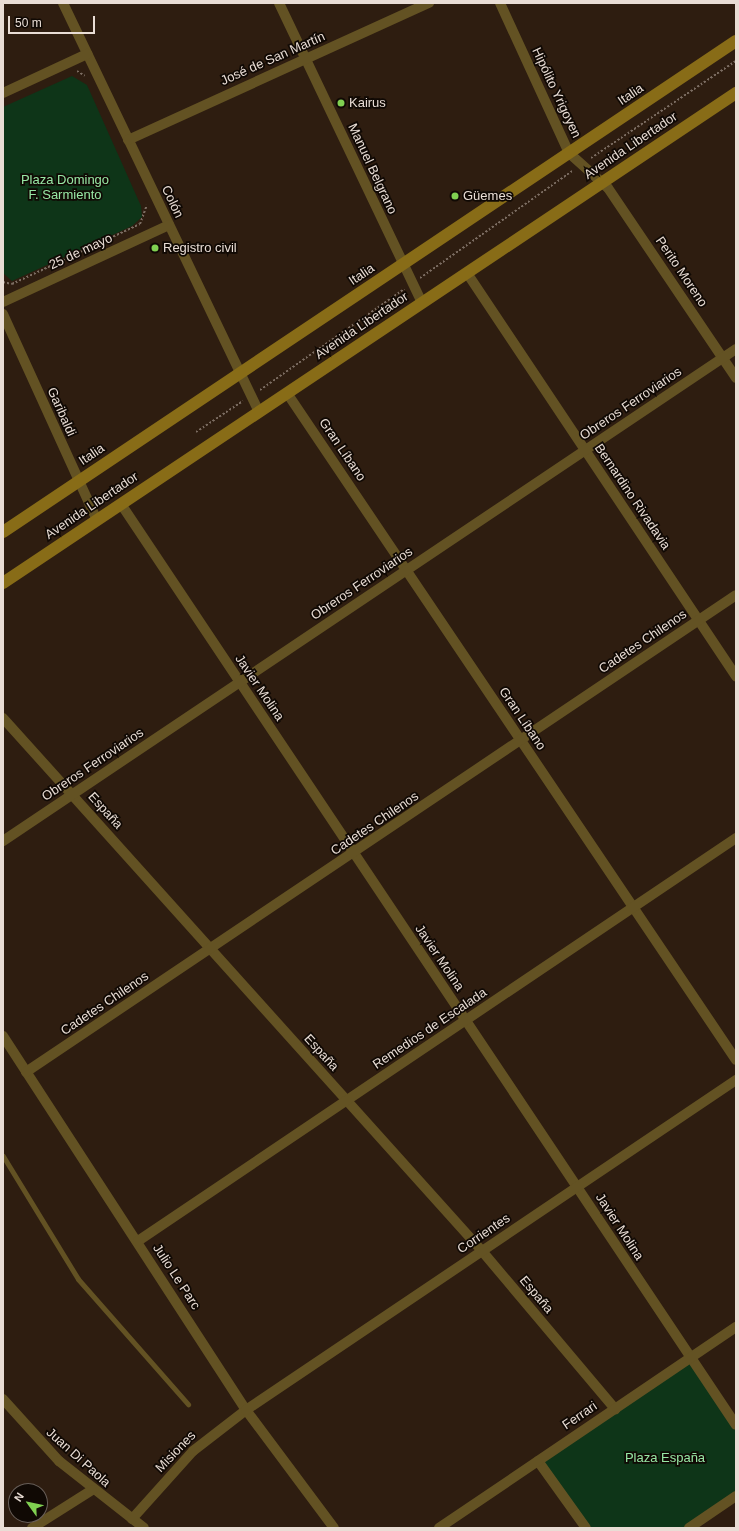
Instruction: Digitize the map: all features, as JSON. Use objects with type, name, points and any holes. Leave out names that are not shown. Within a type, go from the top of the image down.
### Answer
[{"type":"main road","name":"Italia","points":[[3,532],[736,41]]},
{"type":"main road","name":"Avenida Libertador","points":[[3,583],[736,92]]},
{"type":"street","name":"Colón","points":[[63,3],[259,412]]},
{"type":"street","name":"Manuel Belgrano","points":[[279,3],[402,264],[422,303]]},
{"type":"street","name":"José de San Martín","points":[[128,140],[429,3]]},
{"type":"street","name":"Hipólito Yrigoyen","points":[[500,3],[569,153],[580,166],[601,183]]},
{"type":"street","points":[[3,93],[87,54]]},
{"type":"street","name":"Perito Moreno","points":[[601,183],[616,199],[736,378]]},
{"type":"street","name":"25 de mayo","points":[[3,302],[169,225]]},
{"type":"street","name":"Bernardino Rivadavia","points":[[467,273],[736,676]]},
{"type":"street","name":"Garibaldi","points":[[3,314],[78,482],[97,520]]},
{"type":"street","name":"Obreros Ferroviarios","points":[[3,841],[736,349]]},
{"type":"street","name":"Gran Líbano","points":[[287,393],[521,741],[635,907],[736,1060]]},
{"type":"street","name":"Javier Molina","points":[[121,504],[466,1020],[689,1358],[736,1425]]},
{"type":"street","name":"Cadetes Chilenos","points":[[26,1072],[354,854],[736,595]]},
{"type":"street","name":"España","points":[[3,718],[482,1251],[615,1409]]},
{"type":"street","name":"Remedios de Escalada","points":[[138,1241],[736,838]]},
{"type":"street","name":"Julio Le Parc","points":[[3,1036],[138,1241],[246,1410],[334,1528]]},
{"type":"street","name":"Corrientes","points":[[246,1410],[736,1080]]},
{"type":"street","name":"Ferrari","points":[[439,1528],[736,1326]]},
{"type":"street","name":"Juan Di Paola","points":[[3,1399],[46,1449],[92,1490],[144,1528]]},
{"type":"street","name":"Misiones","points":[[132,1519],[193,1451],[246,1410]]},
{"type":"street","points":[[538,1461],[586,1528]]},
{"type":"street","points":[[32,1528],[92,1490]]},
{"type":"street","points":[[689,1528],[736,1496]]},
{"type":"lane","points":[[3,1156],[78,1279],[188,1404]]},
{"type":"path","points":[[196,432],[251,396],[580,166],[736,61]]},
{"type":"path","points":[[72,71],[81,72],[90,80]]},
{"type":"path","points":[[3,282],[12,284],[140,224],[148,210],[147,200]]},
{"type":"green space","name":"Plaza Domingo F. Sarmiento","points":[[72,76],[87,85],[141,206],[142,217],[132,226],[12,281],[3,273],[3,107]]},
{"type":"green space","name":"Plaza España","points":[[689,1358],[736,1425],[736,1496],[689,1528],[586,1528],[538,1461]]},
{"type":"place","name":"Kairus","points":[[341,103]]},
{"type":"place","name":"Güemes","points":[[455,196]]},
{"type":"place","name":"Registro civil","points":[[155,248]]}]
